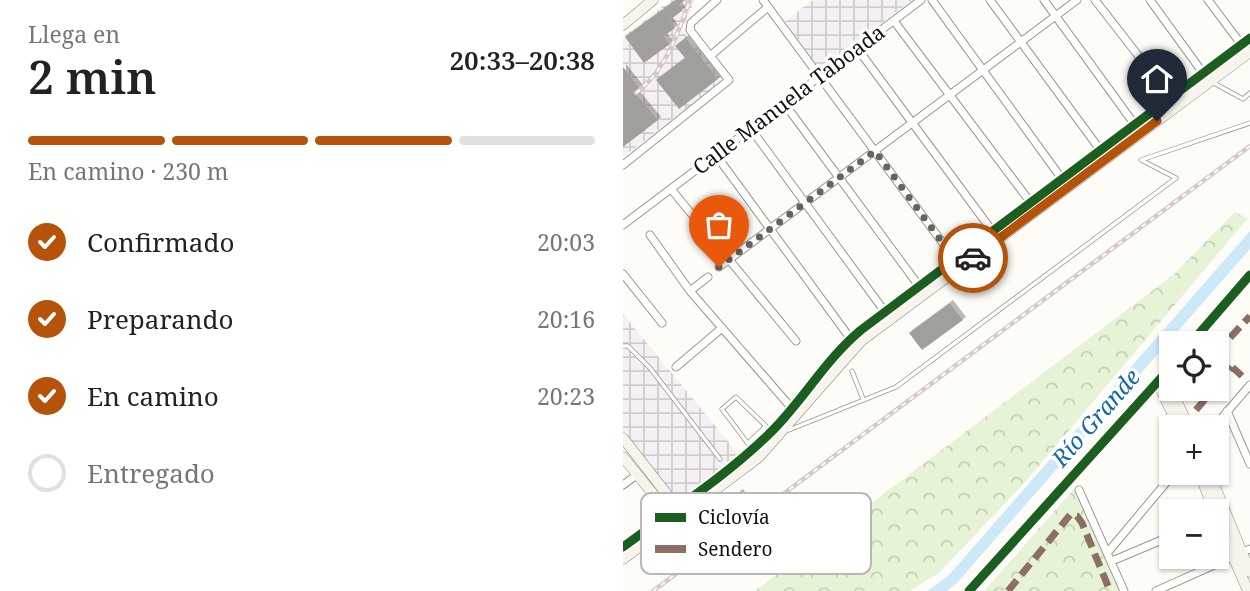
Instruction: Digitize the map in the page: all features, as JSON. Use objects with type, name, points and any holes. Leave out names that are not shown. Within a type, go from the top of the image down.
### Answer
[{"type":"street","points":[[623,25],[653,0]]},
{"type":"street","points":[[623,165],[729,80],[690,30],[691,23],[717,0]]},
{"type":"street","name":"Calle Manuela Taboada","points":[[623,225],[921,0]]},
{"type":"street","points":[[932,0],[1062,179]]},
{"type":"street","points":[[991,0],[1101,151]]},
{"type":"street","points":[[1044,0],[1135,125]]},
{"type":"street","points":[[719,267],[1077,0]]},
{"type":"street","points":[[1095,0],[1174,102]]},
{"type":"street","points":[[1150,0],[1207,77]]},
{"type":"street","points":[[701,493],[775,432],[860,341],[958,263],[1248,49],[1208,0]]},
{"type":"street","points":[[710,56],[766,3],[958,263]]},
{"type":"street","points":[[894,21],[1031,203]]},
{"type":"street","points":[[857,48],[993,232]]},
{"type":"street","points":[[795,412],[833,355],[851,338],[919,286],[958,263],[993,232],[1135,125],[1174,102]]},
{"type":"street","points":[[784,103],[919,286]]},
{"type":"street","points":[[751,129],[885,312]]},
{"type":"street","points":[[716,155],[851,338]]},
{"type":"street","points":[[671,189],[796,341]]},
{"type":"street","points":[[650,235],[690,290],[795,412]]},
{"type":"street","points":[[623,274],[662,323]]},
{"type":"street","points":[[1201,331],[1250,275]]},
{"type":"street","points":[[690,290],[708,276]]},
{"type":"street","points":[[676,367],[722,328]]},
{"type":"street","points":[[969,591],[1159,384]]},
{"type":"street","points":[[1224,415],[1250,385]]},
{"type":"street","points":[[1227,411],[1250,464]]},
{"type":"street","points":[[623,439],[660,493]]},
{"type":"street","points":[[623,457],[656,493]]},
{"type":"street","points":[[623,485],[638,474]]},
{"type":"street","points":[[1108,552],[1164,485]]},
{"type":"street","points":[[1079,490],[1124,591]]},
{"type":"street","points":[[1229,532],[1250,572]]},
{"type":"street","points":[[623,547],[641,536]]},
{"type":"street","points":[[1112,561],[1159,541]]},
{"type":"street","points":[[623,559],[641,543]]},
{"type":"street","points":[[1156,591],[1242,553]]},
{"type":"street","points":[[1242,553],[1248,591]]},
{"type":"lane","points":[[1207,77],[1243,99],[1250,93]]},
{"type":"lane","points":[[775,432],[736,397],[722,409],[753,450],[775,432],[895,387],[1177,178],[1141,160],[1250,123]]},
{"type":"lane","points":[[623,346],[628,346],[650,368],[720,459]]},
{"type":"lane","points":[[852,371],[863,399]]},
{"type":"shaded area","points":[[671,0],[695,0],[682,30],[723,80],[623,157],[623,37]]},
{"type":"shaded area","points":[[813,0],[912,0],[820,70],[785,21]]},
{"type":"shaded area","points":[[623,314],[740,456],[691,493],[670,493],[623,431]]},
{"type":"green space","points":[[1235,212],[1248,218],[1027,480],[940,572],[910,591],[755,591],[777,574],[871,574],[871,503],[1173,275]]},
{"type":"green space","points":[[1074,489],[1119,591],[984,591]]},
{"type":"water","points":[[1250,231],[1250,249],[1178,331],[1162,331]]},
{"type":"water","name":"Río Grande","points":[[1159,335],[1159,353],[956,584],[947,591],[927,591],[948,576]]},
{"type":"building","points":[[676,0],[685,0],[679,5],[683,10],[670,20],[675,28],[664,36],[670,44],[644,63],[625,37]]},
{"type":"building","points":[[686,38],[718,79],[679,109],[656,80],[685,58],[675,46]]},
{"type":"building","points":[[623,67],[640,88],[635,92],[658,120],[623,147]]},
{"type":"building","points":[[950,303],[963,320],[922,350],[909,333]]},
{"type":"railway","points":[[636,93],[663,63],[690,0]]},
{"type":"railway","points":[[784,493],[1250,146]]},
{"type":"railway","points":[[653,591],[676,574]]},
{"type":"marked path","points":[[1229,339],[1250,316]]},
{"type":"marked path","points":[[1229,364],[1242,376]]},
{"type":"marked path","points":[[1229,371],[1232,367]]},
{"type":"marked path","points":[[1196,410],[1203,401]]},
{"type":"marked path","points":[[1008,591],[1070,515],[1077,516],[1082,523],[1110,591]]},
{"type":"cycle path","points":[[697,493],[772,431],[848,341],[861,330],[1250,38]]},
{"type":"cycle path","points":[[1201,331],[1250,275]]},
{"type":"cycle path","points":[[969,591],[1159,380]]},
{"type":"cycle path","points":[[623,547],[641,534]]},
{"type":"way so far","points":[[719,267],[875,151],[961,268],[973,258]]},
{"type":"route","points":[[973,258],[1157,121]]}]
